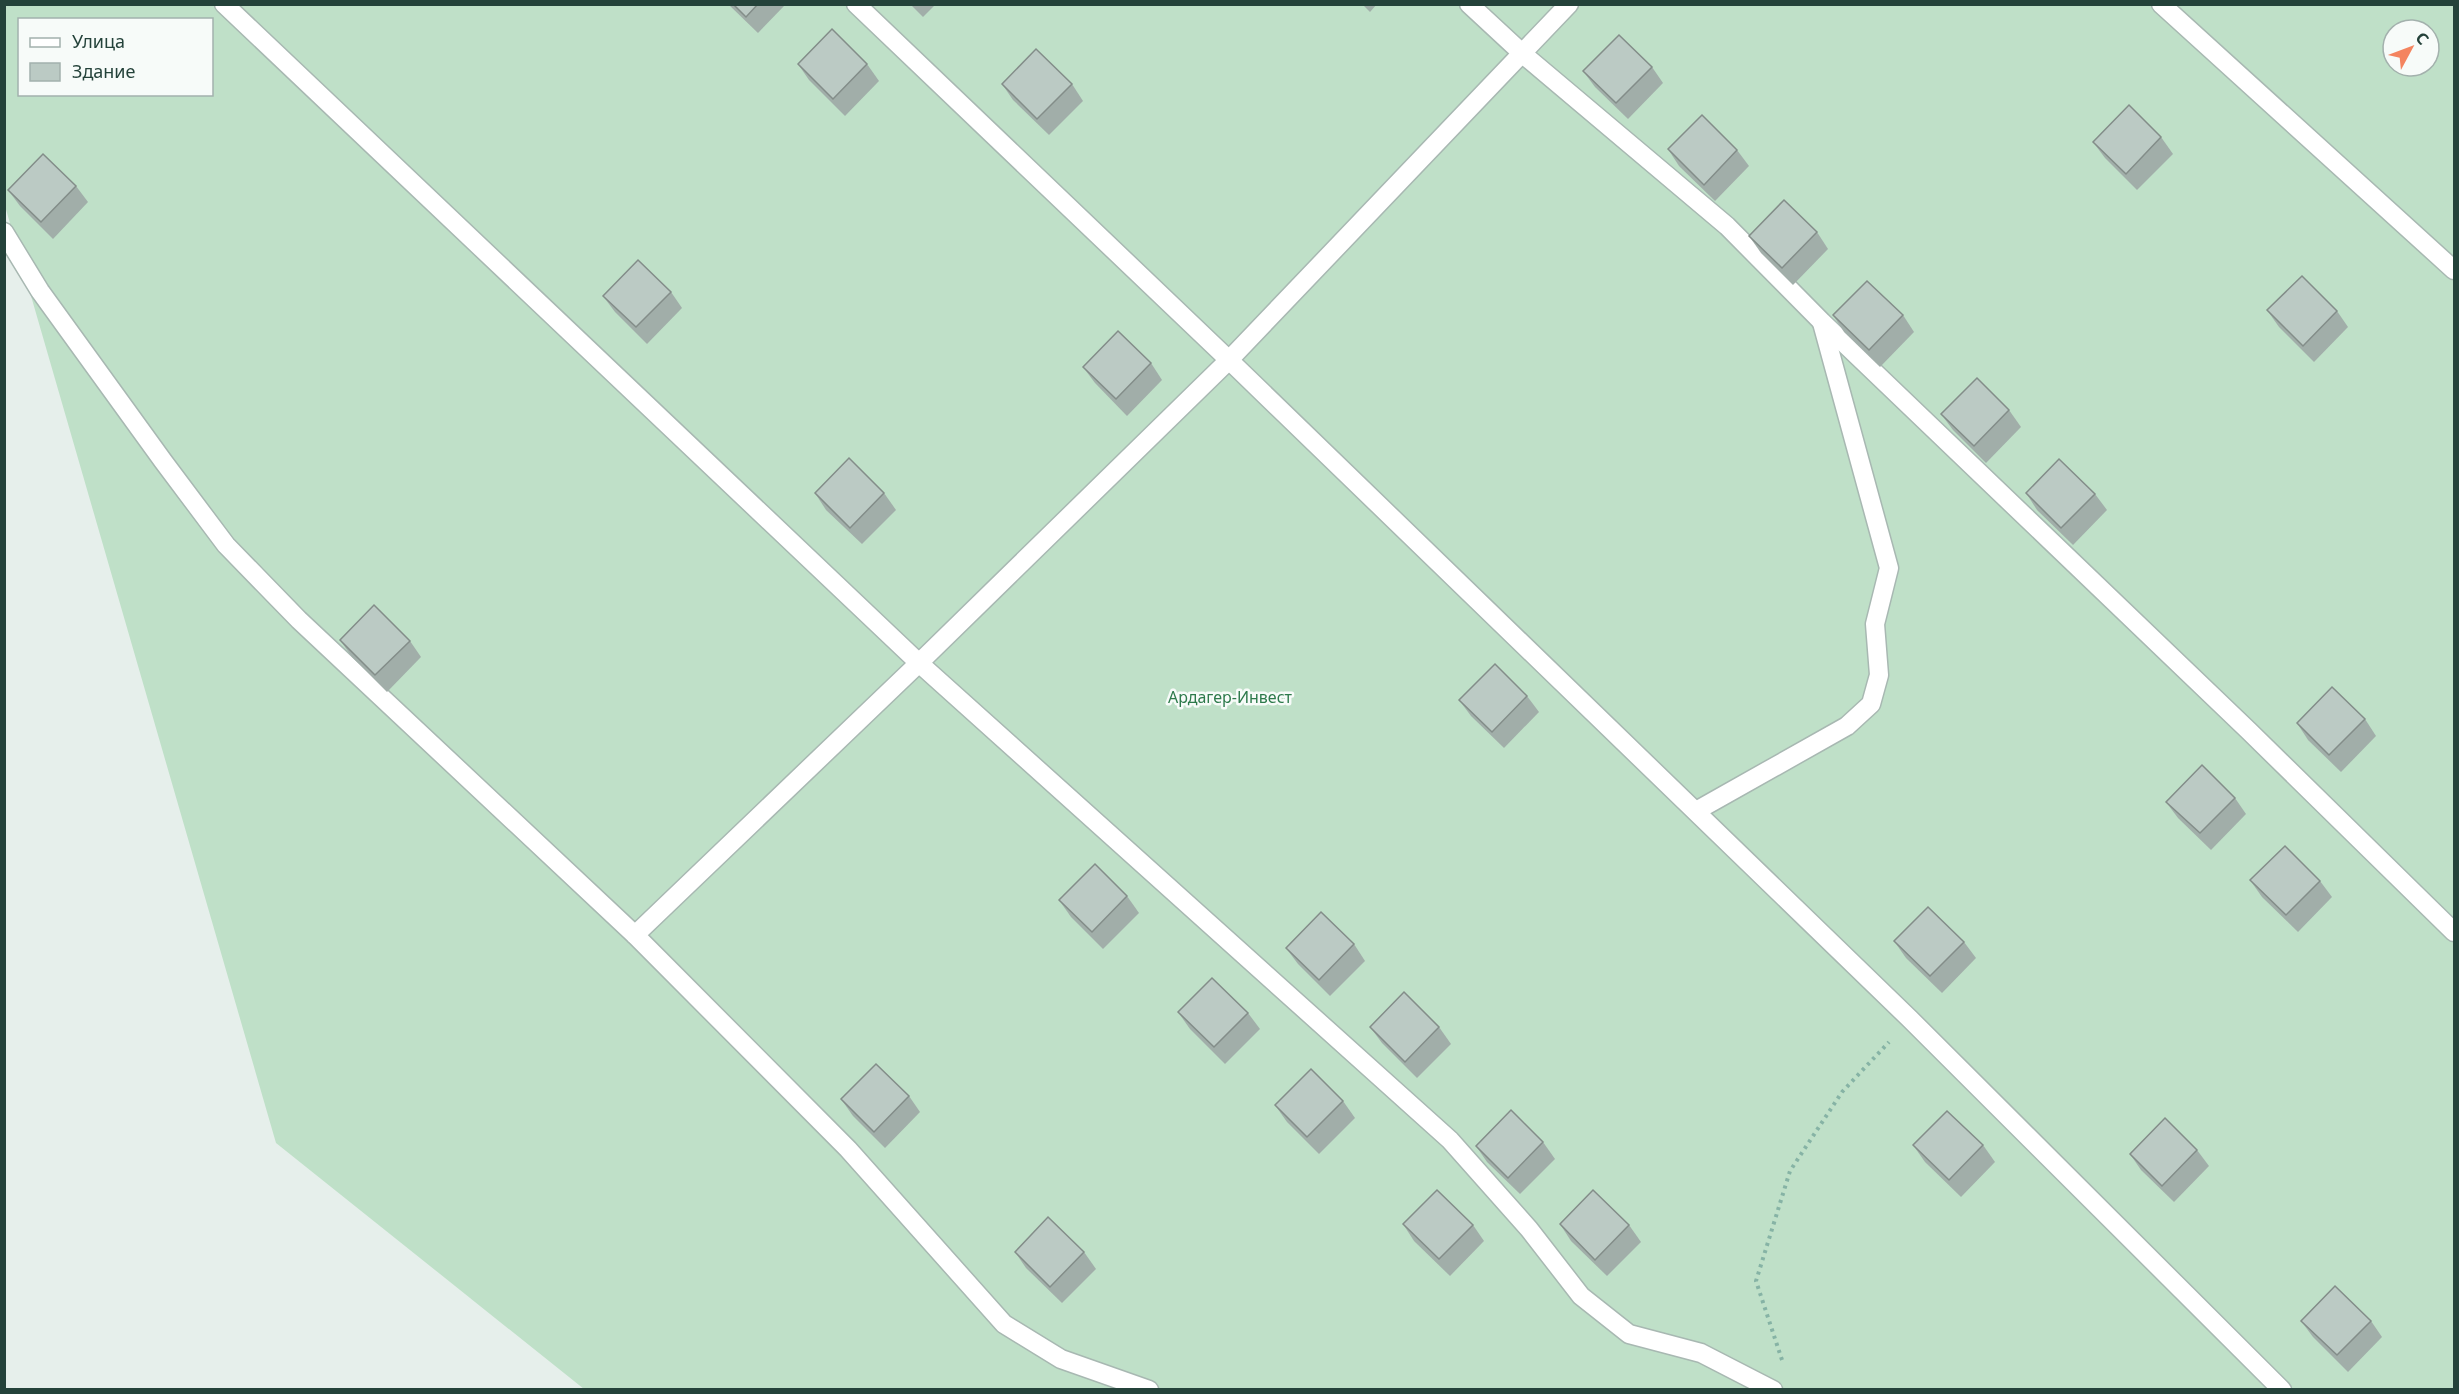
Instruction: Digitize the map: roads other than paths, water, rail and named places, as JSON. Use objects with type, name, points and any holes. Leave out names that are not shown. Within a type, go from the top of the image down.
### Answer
[{"type":"street","points":[[224,4],[919,663],[1450,1140],[1529,1229],[1581,1296],[1629,1334],[1701,1353],[1773,1389]]},
{"type":"street","points":[[856,4],[1696,811],[1910,1019],[2282,1389]]},
{"type":"street","points":[[1469,4],[1524,55],[1727,226],[1822,322],[2241,723],[2454,932]]},
{"type":"street","points":[[635,935],[919,663],[1229,360],[1524,55],[1569,4]]},
{"type":"street","points":[[2161,4],[2454,270]]},
{"type":"street","points":[[4,232],[40,291],[162,461],[226,544],[299,620],[635,935],[848,1149],[1004,1324],[1061,1359],[1149,1389]]},
{"type":"street","points":[[1696,811],[1847,726],[1871,704],[1879,675],[1875,624],[1889,568],[1822,322]]},
{"type":"park label","name":"Ардагер-Инвест","points":[[1230,697]]}]
